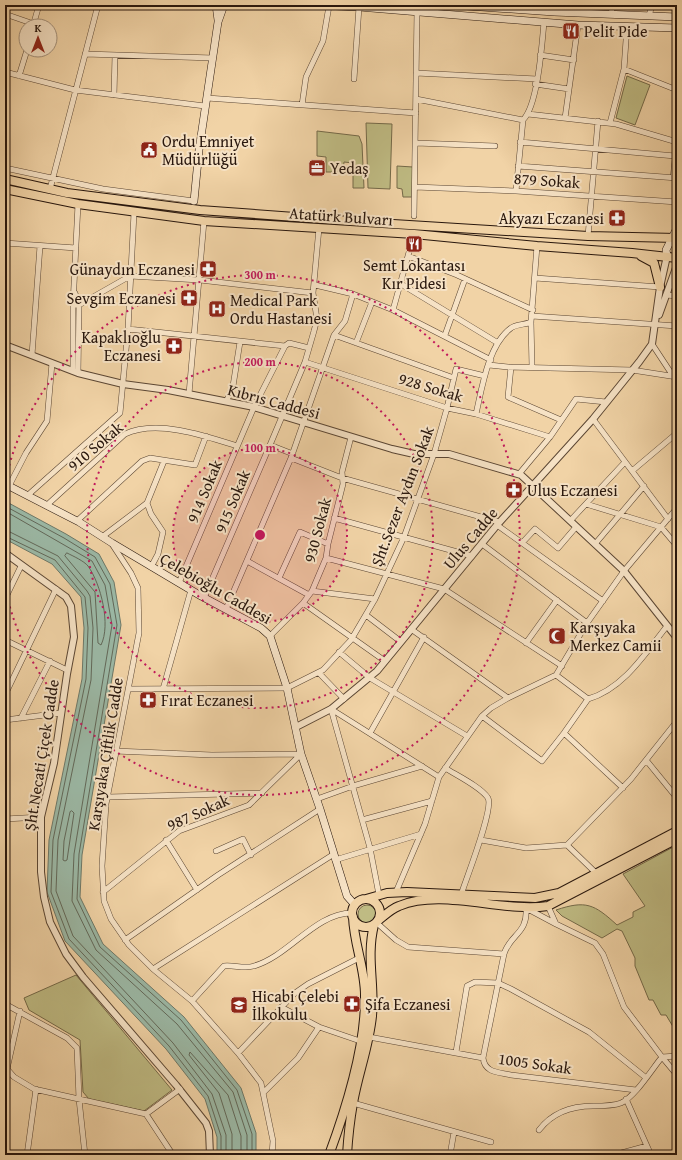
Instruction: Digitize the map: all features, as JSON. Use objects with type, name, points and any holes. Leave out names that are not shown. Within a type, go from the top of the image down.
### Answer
[{"type":"highway","name":"Atatürk Bulvarı","points":[[5,179],[50,189],[151,205],[193,209],[377,223],[588,236],[675,238]]},
{"type":"highway","name":"Atatürk Bulvarı","points":[[5,189],[78,204],[134,213],[204,221],[414,234],[537,246],[632,252],[677,258]]},
{"type":"highway","points":[[632,252],[647,258],[654,263],[660,287]]},
{"type":"highway","points":[[354,911],[366,899],[396,892],[541,898],[559,893],[677,831]]},
{"type":"highway","points":[[354,911],[355,921],[362,926],[376,923],[397,907],[417,901],[482,902],[526,908],[548,906],[677,839]]},
{"type":"highway","points":[[347,1155],[353,1103],[364,1062],[373,1001],[370,944],[380,913],[377,905],[366,899]]},
{"type":"highway","points":[[329,1155],[346,1107],[364,1023],[366,993],[359,958],[354,911]]},
{"type":"main road","points":[[216,5],[218,22]]},
{"type":"main road","points":[[194,201],[205,106],[218,22],[224,5]]},
{"type":"main road","points":[[313,5],[359,7],[578,25],[677,28]]},
{"type":"main road","points":[[452,5],[552,8],[611,14],[677,17]]},
{"type":"main road","points":[[666,256],[666,250],[675,238],[677,228]]},
{"type":"main road","name":"Çelebioğlu Caddesi","points":[[7,485],[77,521],[204,598],[261,628],[270,636],[287,688],[301,754],[317,799],[347,896],[354,911]]},
{"type":"street","points":[[36,18],[39,5]]},
{"type":"street","points":[[50,189],[98,5]]},
{"type":"street","points":[[611,14],[613,5]]},
{"type":"street","points":[[648,16],[652,5]]},
{"type":"street","points":[[302,105],[306,77],[323,41],[329,6]]},
{"type":"street","points":[[354,79],[359,7]]},
{"type":"street","points":[[414,216],[417,12]]},
{"type":"street","points":[[5,14],[18,19]]},
{"type":"street","points":[[516,191],[523,120],[528,114],[536,82],[544,22]]},
{"type":"street","points":[[565,118],[578,25]]},
{"type":"street","points":[[610,123],[624,69],[627,26]]},
{"type":"street","points":[[85,54],[213,58]]},
{"type":"street","points":[[114,95],[115,55]]},
{"type":"street","points":[[540,55],[574,60]]},
{"type":"street","points":[[19,76],[24,58]]},
{"type":"street","points":[[624,69],[677,90]]},
{"type":"street","points":[[5,72],[75,90],[205,106]]},
{"type":"street","points":[[416,73],[536,82],[569,88]]},
{"type":"street","points":[[207,98],[416,113]]},
{"type":"street","points":[[416,98],[523,120]]},
{"type":"street","points":[[518,166],[675,178],[675,156],[677,142],[610,123],[528,114]]},
{"type":"street","points":[[588,236],[598,121]]},
{"type":"street","points":[[520,142],[596,147],[675,156]]},
{"type":"street","points":[[416,143],[495,146]]},
{"type":"street","points":[[5,168],[103,189],[194,201]]},
{"type":"street","name":"879 Sokak","points":[[415,187],[516,191],[677,202]]},
{"type":"street","points":[[76,372],[76,305],[74,290],[78,204]]},
{"type":"street","points":[[28,495],[120,413],[128,329],[134,213]]},
{"type":"street","points":[[189,394],[204,221]]},
{"type":"street","name":"915 Sokak","points":[[204,598],[270,445],[309,348],[317,319],[313,293],[315,285],[319,228]]},
{"type":"street","points":[[393,310],[414,234]]},
{"type":"street","points":[[5,243],[76,248]]},
{"type":"street","points":[[32,355],[40,246]]},
{"type":"street","points":[[532,367],[532,310],[537,246]]},
{"type":"street","points":[[408,256],[465,279],[532,310]]},
{"type":"street","name":"Ulus Cadde","points":[[296,727],[331,709],[370,678],[498,523],[593,419],[632,370],[652,344],[666,256]]},
{"type":"street","name":"Ulus Cadde","points":[[655,324],[677,265]]},
{"type":"street","points":[[76,305],[130,276],[200,280],[313,293]]},
{"type":"street","points":[[535,278],[660,287]]},
{"type":"street","points":[[445,335],[451,314],[465,279]]},
{"type":"street","points":[[401,284],[498,344]]},
{"type":"street","points":[[315,285],[353,294],[393,310],[445,335],[490,362],[511,367],[632,370],[674,376]]},
{"type":"street","points":[[226,609],[292,456],[334,335],[345,321],[353,294]]},
{"type":"street","points":[[666,295],[677,296]]},
{"type":"street","points":[[356,343],[372,302]]},
{"type":"street","points":[[476,414],[490,362],[498,344],[511,328],[532,319],[677,326]]},
{"type":"street","points":[[128,329],[285,346],[289,342],[309,348]]},
{"type":"street","points":[[334,335],[454,378]]},
{"type":"street","points":[[227,400],[233,386],[240,342]]},
{"type":"street","points":[[652,344],[677,382]]},
{"type":"street","name":"Kıbrıs Caddesi","points":[[5,345],[76,372],[123,384],[227,400],[414,454],[449,454],[465,457],[518,474],[624,571],[677,638]]},
{"type":"street","name":"914 Sokak","points":[[179,583],[254,407],[285,346]]},
{"type":"street","name":"928 Sokak","points":[[304,362],[447,408],[476,414],[550,437]]},
{"type":"street","points":[[7,485],[46,421],[52,363]]},
{"type":"street","points":[[511,367],[508,397],[561,420]]},
{"type":"street","name":"Şht.Sezer Aydın Sokak","points":[[287,688],[319,673],[352,638],[375,599],[404,537],[434,454],[456,369],[485,376]]},
{"type":"street","points":[[518,474],[550,437],[576,399],[606,402]]},
{"type":"street","points":[[593,419],[668,519]]},
{"type":"street","name":"910 Sokak","points":[[47,505],[131,430],[165,429],[193,432],[237,446]]},
{"type":"street","points":[[632,471],[677,433]]},
{"type":"street","points":[[77,521],[142,461],[150,458],[195,465],[206,436]]},
{"type":"street","name":"930 Sokak","points":[[270,636],[303,603],[310,593],[326,558],[343,484],[342,472],[351,437]]},
{"type":"street","points":[[270,445],[342,478],[498,523],[602,601]]},
{"type":"street","points":[[102,537],[147,503],[164,461]]},
{"type":"street","points":[[570,521],[624,462]]},
{"type":"street","points":[[595,544],[644,486]]},
{"type":"street","points":[[147,503],[151,514],[163,532],[158,554],[151,567]]},
{"type":"street","points":[[586,504],[661,526],[677,546]]},
{"type":"street","points":[[396,892],[421,834],[439,777],[467,736],[490,708],[556,675],[587,622],[602,601],[624,571],[677,508]]},
{"type":"street","points":[[334,518],[472,556]]},
{"type":"street","points":[[522,542],[535,529],[558,548],[576,527]]},
{"type":"street","points":[[279,578],[300,532],[328,544]]},
{"type":"street","name":"Karşıyaka Çiftlik Cadde","points":[[112,543],[131,573],[138,588],[139,633],[115,751],[108,797],[102,866],[104,901],[111,919],[125,940],[153,969],[192,1001],[238,1053],[261,1083],[273,1141],[272,1155]]},
{"type":"street","points":[[482,544],[587,622]]},
{"type":"street","name":"Şht.Necati Çiçek Cadde","points":[[5,553],[66,597],[71,606],[73,617],[74,637],[54,763],[41,817],[40,851],[44,897],[50,922],[57,939],[83,977],[180,1089],[206,1123],[209,1132],[210,1155]]},
{"type":"street","points":[[326,558],[444,590],[562,666]]},
{"type":"street","points":[[247,561],[310,593],[375,599]]},
{"type":"street","points":[[5,598],[21,566]]},
{"type":"street","points":[[5,695],[7,687],[56,589]]},
{"type":"street","points":[[163,689],[191,590]]},
{"type":"street","points":[[526,643],[557,600]]},
{"type":"street","points":[[303,603],[385,661]]},
{"type":"street","points":[[366,615],[400,641]]},
{"type":"street","points":[[482,716],[542,760],[564,733],[588,699],[602,694],[614,686],[630,671],[667,626]]},
{"type":"street","points":[[411,629],[508,698]]},
{"type":"street","points":[[370,733],[424,637]]},
{"type":"street","points":[[5,640],[68,670]]},
{"type":"street","points":[[339,652],[370,678],[467,736]]},
{"type":"street","points":[[21,718],[50,661]]},
{"type":"street","points":[[319,673],[344,699]]},
{"type":"street","points":[[556,675],[588,699]]},
{"type":"street","points":[[128,689],[287,688]]},
{"type":"street","points":[[331,709],[439,777]]},
{"type":"street","points":[[331,709],[370,848],[379,895]]},
{"type":"street","points":[[5,720],[61,713]]},
{"type":"street","points":[[481,840],[526,848],[567,846],[623,788],[677,721]]},
{"type":"street","points":[[564,733],[623,788]]},
{"type":"street","points":[[115,751],[212,755],[301,754]]},
{"type":"street","name":"987 Sokak","points":[[103,892],[179,831],[249,805],[301,754]]},
{"type":"street","points":[[646,760],[677,798]]},
{"type":"street","points":[[317,799],[353,786],[422,766]]},
{"type":"street","points":[[445,768],[481,791],[488,798],[490,807],[481,840],[461,895]]},
{"type":"street","points":[[108,797],[262,792]]},
{"type":"street","points":[[362,820],[432,801]]},
{"type":"street","points":[[125,940],[197,890],[320,809]]},
{"type":"street","points":[[6,818],[41,817]]},
{"type":"street","points":[[153,969],[334,857],[421,834]]},
{"type":"street","points":[[216,851],[243,839],[251,855]]},
{"type":"street","points":[[166,840],[197,890]]},
{"type":"street","points":[[567,846],[597,874]]},
{"type":"street","points":[[548,906],[556,924]]},
{"type":"street","points":[[526,908],[596,943],[603,954],[624,1007],[677,1075]]},
{"type":"street","points":[[483,1058],[506,947],[525,924],[527,920],[526,908]]},
{"type":"street","points":[[192,1001],[224,966],[254,967],[275,957],[305,933],[337,914],[354,911]]},
{"type":"street","points":[[376,923],[396,940],[408,947],[504,954]]},
{"type":"street","points":[[238,1053],[280,1007],[308,984],[359,958]]},
{"type":"street","points":[[456,1052],[467,986],[475,982],[498,983],[589,1032],[645,1077]]},
{"type":"street","points":[[5,1004],[67,1038],[77,1048],[79,1099],[85,1155]]},
{"type":"street","points":[[280,1007],[319,1027],[360,1041]]},
{"type":"street","points":[[20,1011],[6,1069],[14,1076],[36,1089],[146,1114],[173,1155]]},
{"type":"street","points":[[264,1092],[298,1058],[319,1027]]},
{"type":"street","name":"1005 Sokak","points":[[369,1036],[483,1058],[487,1069],[495,1072],[636,1090]]},
{"type":"street","points":[[539,1130],[546,1121],[564,1111],[589,1106],[621,1103],[636,1090],[662,1057],[677,1056]]},
{"type":"street","points":[[27,1155],[36,1089]]},
{"type":"street","points":[[146,1114],[180,1089]]},
{"type":"street","points":[[626,1099],[652,1155]]},
{"type":"street","points":[[353,1103],[491,1142]]},
{"type":"street","points":[[450,1155],[454,1132]]},
{"type":"street","points":[[614,1155],[647,1146]]},
{"type":"shaded area","points":[[627,76],[650,85],[635,125],[616,118]]},
{"type":"shaded area","points":[[366,123],[392,124],[390,189],[368,188]]},
{"type":"shaded area","points":[[317,131],[359,136],[362,144],[364,188],[353,188],[353,163],[344,162],[343,172],[326,172],[326,157],[317,156]]},
{"type":"shaded area","points":[[397,166],[413,167],[412,197],[403,197],[402,189],[397,188]]},
{"type":"shaded area","points":[[677,845],[677,1030],[675,1030],[666,1015],[661,1015],[653,1000],[649,1000],[635,966],[635,958],[622,931],[617,929],[602,938],[562,916],[556,910],[575,905],[589,906],[602,912],[617,925],[633,917],[633,912],[645,906],[623,874]]},
{"type":"shaded area","points":[[367,905],[373,908],[376,914],[373,920],[367,923],[361,920],[358,914],[361,908]]},
{"type":"shaded area","points":[[76,975],[172,1090],[144,1111],[89,1099],[83,1092],[80,1040],[29,1010],[24,998]]},
{"type":"water","points":[[5,501],[66,534],[99,554],[114,582],[121,625],[82,855],[80,897],[103,944],[184,1017],[241,1088],[256,1133],[256,1155],[217,1155],[217,1137],[205,1099],[166,1049],[65,941],[47,892],[49,840],[82,679],[84,628],[81,597],[52,564],[5,539]]},
{"type":"place","name":"Pelit Pide","points":[[571,31]]},
{"type":"place","name":"Ordu Emniyet Müdürlüğü","points":[[149,150]]},
{"type":"place","name":"Yedaş","points":[[317,168]]},
{"type":"place","name":"Akyazı Eczanesi","points":[[617,218]]},
{"type":"place","name":"Semt Lokantası Kır Pidesi","points":[[414,244]]},
{"type":"place","name":"Günaydın Eczanesi","points":[[208,269]]},
{"type":"place","name":"Sevgim Eczanesi","points":[[189,298]]},
{"type":"place","name":"Medical Park Ordu Hastanesi","points":[[217,309]]},
{"type":"place","name":"Kapaklıoğlu Eczanesi","points":[[174,346]]},
{"type":"place","name":"Ulus Eczanesi","points":[[514,490]]},
{"type":"place","name":"Karşıyaka Merkez Camii","points":[[557,636]]},
{"type":"place","name":"Fırat Eczanesi","points":[[148,700]]},
{"type":"place","name":"Şifa Eczanesi","points":[[352,1004]]},
{"type":"place","name":"Hicabi Çelebi İlkokulu","points":[[239,1005]]}]
